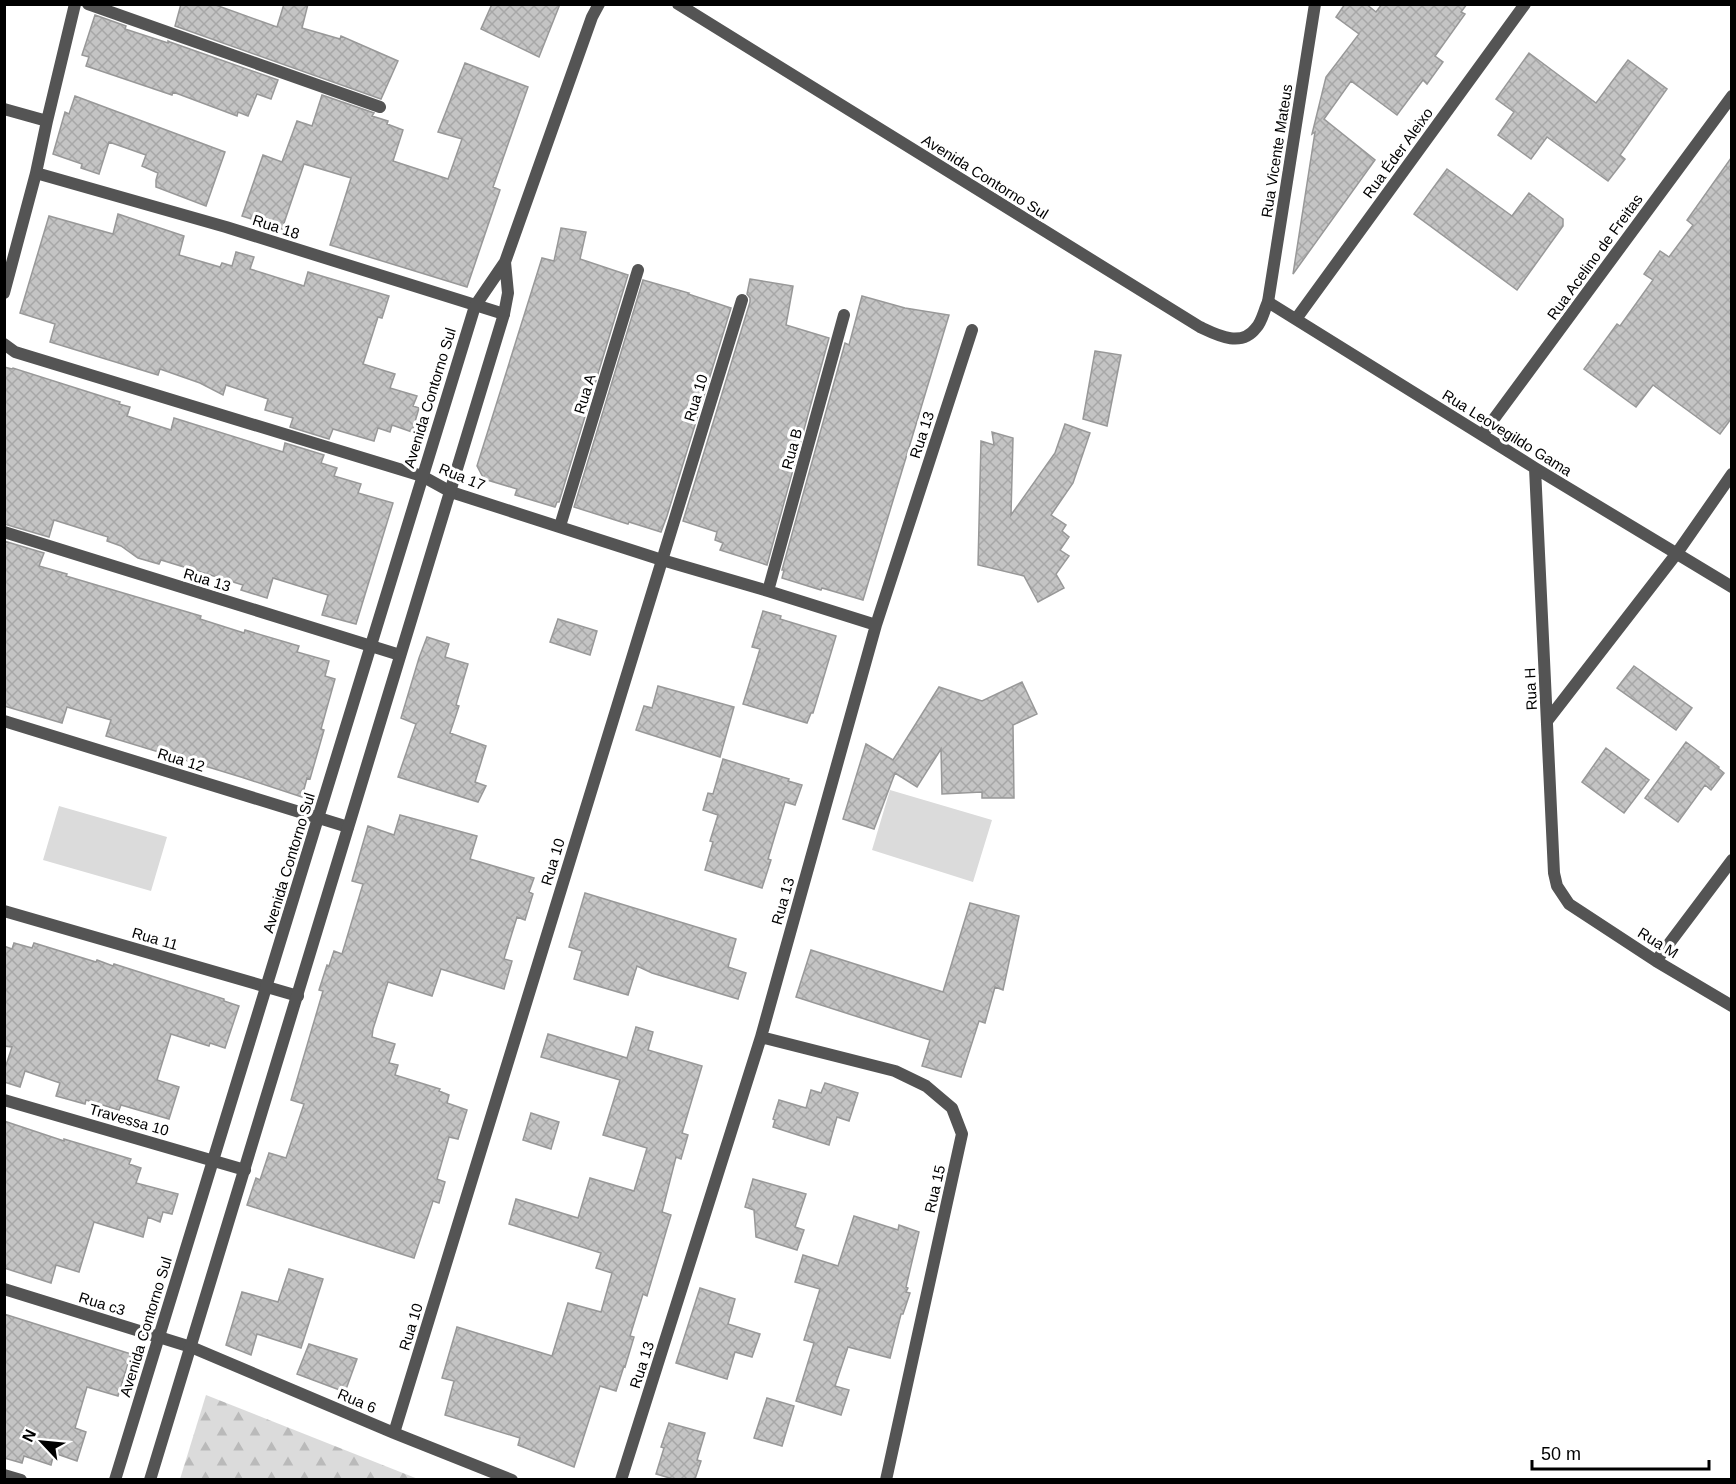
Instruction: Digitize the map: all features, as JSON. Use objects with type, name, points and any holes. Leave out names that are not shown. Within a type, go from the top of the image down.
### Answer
[{"type":"street","points":[[4,293],[36,173],[75,4]]},
{"type":"street","points":[[88,4],[380,107]]},
{"type":"street","name":"Avenida Contorno Sul","points":[[115,1479],[475,306],[505,262],[591,17],[599,4]]},
{"type":"street","name":"Avenida Contorno Sul","points":[[678,4],[1200,327],[1221,337],[1234,339],[1246,336],[1256,328],[1268,302]]},
{"type":"street","name":"Rua Vicente Mateus","points":[[1268,302],[1316,4]]},
{"type":"street","name":"Rua Éder Aleixo","points":[[1296,319],[1525,4]]},
{"type":"street","name":"Rua Acelino de Freitas","points":[[1482,435],[1731,96]]},
{"type":"street","points":[[4,109],[47,121]]},
{"type":"street","name":"Rua 18","points":[[36,173],[226,227],[504,314]]},
{"type":"street","name":"Avenida Contorno Sul","points":[[150,1479],[504,314],[508,293],[505,262]]},
{"type":"street","name":"Rua A","points":[[560,526],[638,270]]},
{"type":"street","name":"Rua 10","points":[[394,1433],[742,300]]},
{"type":"street","name":"Rua Leovegildo Gama","points":[[1268,302],[1731,587]]},
{"type":"street","name":"Rua B","points":[[768,591],[844,315]]},
{"type":"street","name":"Rua 13","points":[[621,1479],[761,1038],[876,625],[972,330]]},
{"type":"street","name":"Rua 17","points":[[4,344],[15,352],[422,476],[450,492],[876,625]]},
{"type":"street","name":"Rua H","points":[[1535,468],[1554,873],[1557,886],[1569,904]]},
{"type":"street","points":[[1547,721],[1677,553],[1731,474]]},
{"type":"street","name":"Rua 13","points":[[4,532],[400,656]]},
{"type":"street","name":"Rua 12","points":[[4,721],[348,827]]},
{"type":"street","points":[[1656,961],[1731,860]]},
{"type":"street","name":"Rua M","points":[[1569,904],[1656,961],[1731,1006]]},
{"type":"street","name":"Rua 11","points":[[4,911],[298,996]]},
{"type":"street","name":"Rua 15","points":[[761,1038],[895,1071],[926,1086],[952,1108],[962,1134],[886,1479]]},
{"type":"street","name":"Travessa 10","points":[[4,1100],[245,1170]]},
{"type":"street","name":"Rua c3","points":[[4,1289],[191,1347]]},
{"type":"street","name":"Rua 6","points":[[191,1347],[394,1433],[512,1479]]},
{"type":"street","points":[[4,1475],[21,1479]]},
{"type":"green space","points":[[890,790],[992,820],[973,882],[872,850]]},
{"type":"green space","points":[[59,806],[167,837],[151,891],[43,860]]},
{"type":"green space","points":[[206,1395],[418,1479],[180,1479]]},
{"type":"building","points":[[181,4],[213,4],[277,27],[284,4],[308,4],[302,28],[340,39],[341,36],[398,61],[381,99],[175,26]]},
{"type":"building","points":[[492,4],[560,4],[539,57],[481,29]]},
{"type":"building","points":[[1345,4],[1366,4],[1376,12],[1382,4],[1467,4],[1461,12],[1465,14],[1435,56],[1443,62],[1427,84],[1423,80],[1397,115],[1351,81],[1324,119],[1375,160],[1293,274],[1315,132],[1312,134],[1326,77],[1359,34],[1336,17]]},
{"type":"building","points":[[95,15],[126,26],[125,29],[168,43],[168,41],[278,80],[271,99],[257,94],[248,116],[238,112],[237,116],[173,92],[172,95],[86,66],[89,57],[82,55]]},
{"type":"building","points":[[1529,53],[1596,103],[1628,60],[1667,89],[1620,155],[1625,159],[1608,181],[1547,137],[1531,159],[1498,135],[1514,112],[1496,99]]},
{"type":"building","points":[[465,63],[528,87],[493,187],[500,190],[467,287],[330,245],[351,178],[304,164],[282,229],[242,216],[263,155],[282,162],[297,121],[312,126],[322,95],[374,113],[372,116],[388,121],[387,124],[403,130],[393,161],[448,179],[462,139],[438,132]]},
{"type":"building","points":[[75,96],[225,152],[206,206],[156,187],[158,173],[142,166],[146,155],[109,142],[99,174],[81,168],[82,164],[53,154],[65,112],[69,114]]},
{"type":"building","points":[[1731,158],[1731,419],[1720,434],[1653,385],[1636,407],[1584,369],[1617,324],[1620,326],[1653,280],[1644,274],[1660,251],[1669,257],[1693,225],[1687,220]]},
{"type":"building","points":[[1447,169],[1512,216],[1529,193],[1563,219],[1563,226],[1517,290],[1414,214]]},
{"type":"building","points":[[118,214],[184,236],[179,255],[220,267],[222,263],[232,266],[236,252],[254,257],[250,269],[304,286],[308,272],[389,296],[382,318],[378,317],[363,364],[395,374],[390,388],[417,396],[413,406],[419,408],[412,432],[392,425],[390,432],[378,428],[374,441],[333,429],[329,439],[290,427],[293,418],[265,410],[268,399],[226,385],[223,395],[200,383],[160,369],[158,375],[50,342],[55,324],[20,313],[49,216],[113,234]]},
{"type":"building","points":[[561,228],[586,232],[580,259],[628,275],[559,502],[555,507],[515,495],[517,489],[484,479],[477,466],[542,258],[554,261]]},
{"type":"building","points":[[750,279],[793,286],[786,325],[829,338],[767,565],[720,550],[723,543],[715,540],[717,532],[683,521],[750,302],[747,294]]},
{"type":"building","points":[[643,280],[731,308],[661,532],[574,507]]},
{"type":"building","points":[[862,296],[905,308],[949,315],[863,600],[782,578],[784,570],[782,570],[845,343],[849,345]]},
{"type":"building","points":[[1095,351],[1121,355],[1107,426],[1083,419]]},
{"type":"building","points":[[4,367],[120,402],[119,404],[130,407],[127,416],[171,430],[174,418],[283,452],[285,443],[324,455],[321,463],[337,468],[334,476],[361,484],[358,493],[393,503],[356,624],[322,615],[328,595],[273,578],[267,598],[241,590],[243,585],[161,560],[159,564],[138,558],[121,546],[107,541],[108,537],[54,520],[49,537],[4,524]]},
{"type":"building","points":[[1065,424],[1090,433],[1073,483],[1051,515],[1066,525],[1062,531],[1069,537],[1060,550],[1069,556],[1056,574],[1064,588],[1038,602],[1024,576],[978,565],[981,441],[994,445],[992,432],[1013,438],[1011,515],[1055,453]]},
{"type":"building","points":[[4,541],[44,553],[39,566],[67,574],[66,576],[201,616],[200,619],[244,633],[245,630],[299,646],[297,652],[329,661],[325,676],[335,679],[321,729],[324,730],[310,779],[307,778],[302,797],[106,736],[111,720],[67,707],[62,723],[4,706]]},
{"type":"building","points":[[763,611],[781,616],[780,619],[836,636],[813,713],[807,723],[743,704],[760,649],[752,647]]},
{"type":"building","points":[[558,619],[597,631],[590,655],[550,642]]},
{"type":"building","points":[[427,637],[449,644],[445,657],[468,664],[456,705],[459,706],[450,733],[486,746],[475,782],[486,786],[478,802],[398,777],[416,724],[401,718]]},
{"type":"building","points":[[1634,666],[1692,708],[1676,730],[1617,688]]},
{"type":"building","points":[[1022,682],[1037,714],[1013,725],[1014,798],[982,798],[982,792],[942,794],[941,749],[917,787],[895,773],[874,829],[843,819],[866,744],[893,760],[939,687],[982,701]]},
{"type":"building","points":[[658,686],[734,707],[720,757],[636,730],[644,706],[652,708]]},
{"type":"building","points":[[1686,742],[1724,773],[1711,790],[1705,785],[1678,822],[1645,798]]},
{"type":"building","points":[[1606,748],[1649,780],[1624,813],[1582,782]]},
{"type":"building","points":[[723,759],[802,785],[795,805],[785,802],[762,888],[705,870],[713,842],[710,841],[718,815],[703,810],[708,793],[713,794]]},
{"type":"building","points":[[400,815],[477,836],[470,859],[534,878],[529,892],[533,894],[525,920],[517,917],[504,959],[512,961],[504,989],[441,969],[432,996],[388,982],[373,1029],[372,1037],[395,1044],[389,1063],[398,1065],[395,1075],[440,1089],[439,1091],[449,1095],[447,1103],[467,1110],[458,1139],[449,1137],[437,1179],[445,1182],[439,1203],[433,1201],[414,1258],[247,1205],[256,1178],[260,1180],[269,1153],[286,1158],[304,1104],[291,1100],[323,991],[319,990],[327,965],[329,966],[334,951],[342,954],[363,884],[352,881],[368,826],[394,835]]},
{"type":"building","points":[[585,893],[736,939],[728,967],[746,973],[738,999],[652,973],[637,966],[628,995],[574,979],[582,951],[569,947]]},
{"type":"building","points":[[970,903],[1019,916],[1003,990],[995,987],[985,1023],[979,1021],[961,1077],[922,1066],[930,1040],[796,997],[811,950],[943,992]]},
{"type":"building","points":[[14,943],[32,948],[34,943],[96,962],[97,960],[113,966],[114,964],[224,999],[224,1001],[239,1006],[225,1048],[210,1043],[209,1046],[171,1034],[157,1080],[179,1087],[169,1119],[121,1105],[119,1110],[86,1100],[85,1104],[56,1096],[60,1083],[25,1071],[20,1087],[4,1082],[4,1071],[12,1047],[4,1046],[4,946],[12,949]]},
{"type":"building","points":[[636,1027],[653,1032],[648,1050],[702,1066],[682,1133],[688,1135],[681,1159],[676,1157],[662,1212],[671,1215],[647,1296],[643,1294],[630,1336],[634,1337],[625,1367],[616,1391],[600,1386],[574,1467],[518,1445],[520,1438],[445,1415],[454,1381],[442,1378],[457,1327],[552,1356],[568,1303],[601,1312],[612,1273],[596,1268],[601,1253],[509,1224],[516,1199],[578,1218],[590,1178],[634,1191],[647,1148],[603,1135],[620,1080],[541,1057],[548,1034],[627,1058]]},
{"type":"building","points":[[825,1083],[858,1093],[849,1121],[837,1117],[829,1145],[773,1127],[779,1100],[806,1108],[811,1090],[821,1093]]},
{"type":"building","points":[[531,1113],[559,1122],[551,1149],[523,1140]]},
{"type":"building","points":[[4,1121],[64,1141],[64,1139],[131,1159],[129,1164],[141,1168],[136,1183],[178,1194],[172,1214],[163,1212],[160,1222],[148,1217],[143,1237],[94,1222],[79,1272],[56,1265],[51,1283],[4,1268]]},
{"type":"building","points":[[753,1179],[806,1194],[795,1227],[804,1230],[797,1250],[756,1237],[754,1210],[745,1207]]},
{"type":"building","points":[[854,1216],[898,1230],[899,1225],[919,1232],[906,1287],[908,1288],[906,1292],[910,1293],[903,1314],[901,1314],[890,1358],[848,1347],[835,1386],[849,1390],[841,1415],[796,1401],[814,1343],[804,1340],[820,1289],[795,1282],[803,1255],[838,1266]]},
{"type":"building","points":[[289,1269],[323,1279],[301,1348],[257,1334],[251,1355],[226,1345],[242,1292],[278,1302]]},
{"type":"building","points":[[700,1288],[735,1299],[728,1324],[760,1334],[752,1357],[735,1352],[727,1379],[676,1363]]},
{"type":"building","points":[[4,1314],[131,1354],[118,1396],[87,1387],[75,1428],[86,1432],[77,1461],[54,1453],[51,1465],[24,1456],[22,1463],[4,1458]]},
{"type":"building","points":[[309,1344],[357,1359],[345,1392],[297,1374]]},
{"type":"building","points":[[767,1398],[794,1406],[782,1446],[754,1438]]},
{"type":"building","points":[[669,1423],[705,1433],[697,1460],[701,1461],[695,1479],[673,1479],[656,1474],[664,1448],[661,1447]]}]
